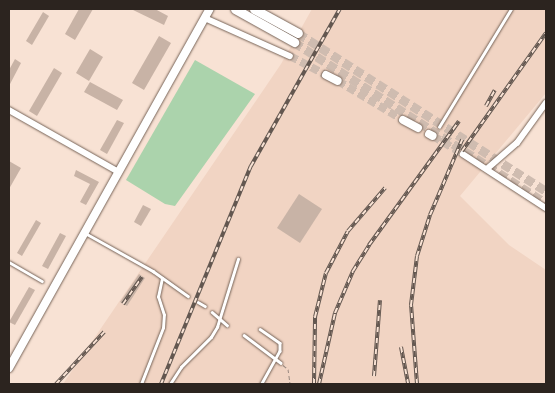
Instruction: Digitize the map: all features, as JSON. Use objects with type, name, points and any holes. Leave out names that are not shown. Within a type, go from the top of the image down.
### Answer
[{"type":"main road","points":[[234,9],[296,38],[254,9]]},
{"type":"street","points":[[9,368],[83,232],[210,9]]},
{"type":"street","points":[[205,18],[290,56]]},
{"type":"street","points":[[326,75],[338,81]]},
{"type":"street","points":[[488,168],[517,143],[546,103]]},
{"type":"street","points":[[9,110],[118,172]]},
{"type":"street","points":[[404,120],[418,128]]},
{"type":"street","points":[[464,154],[488,168],[546,208]]},
{"type":"lane","points":[[439,127],[511,9]]},
{"type":"lane","points":[[83,232],[162,278],[188,296]]},
{"type":"lane","points":[[170,384],[181,367],[211,337],[217,327],[238,259]]},
{"type":"lane","points":[[9,262],[42,281]]},
{"type":"lane","points":[[141,384],[163,328],[164,315],[158,298],[162,278]]},
{"type":"lane","points":[[198,302],[205,306]]},
{"type":"lane","points":[[212,312],[227,325]]},
{"type":"lane","points":[[260,329],[280,343],[280,351],[262,384]]},
{"type":"lane","points":[[244,335],[281,363]]},
{"type":"path","points":[[281,363],[288,369],[290,384]]},
{"type":"shaded area","points":[[312,9],[546,9],[546,93],[460,196],[509,245],[546,270],[546,384],[63,384],[281,64]]},
{"type":"green space","points":[[195,60],[255,94],[175,206],[165,204],[126,180]]},
{"type":"building","points":[[79,9],[93,9],[75,40],[65,34]]},
{"type":"building","points":[[131,9],[155,9],[168,16],[164,25]]},
{"type":"building","points":[[43,12],[49,16],[32,45],[26,41]]},
{"type":"building","points":[[159,36],[171,43],[144,90],[132,83]]},
{"type":"building","points":[[90,49],[103,57],[89,81],[76,73]]},
{"type":"building","points":[[15,59],[21,63],[9,86],[9,70]]},
{"type":"building","points":[[54,68],[62,73],[37,116],[29,111]]},
{"type":"building","points":[[90,82],[123,100],[117,110],[84,92]]},
{"type":"building","points":[[117,120],[124,123],[107,154],[100,150]]},
{"type":"building","points":[[9,161],[21,168],[9,189]]},
{"type":"building","points":[[76,170],[99,182],[86,205],[80,202],[90,184],[74,176]]},
{"type":"building","points":[[299,194],[322,209],[300,243],[277,228]]},
{"type":"building","points":[[143,205],[151,209],[141,226],[134,222]]},
{"type":"building","points":[[36,220],[41,223],[22,256],[17,253]]},
{"type":"building","points":[[60,233],[66,236],[48,269],[42,266]]},
{"type":"building","points":[[139,274],[145,278],[127,306],[120,302]]},
{"type":"building","points":[[29,287],[35,290],[15,325],[9,322]]},
{"type":"tunnel","points":[[298,33],[546,191]]},
{"type":"tunnel","points":[[294,42],[546,203]]},
{"type":"tunnel","points":[[290,56],[326,75]]},
{"type":"tunnel","points":[[338,81],[403,120]]},
{"type":"tunnel","points":[[433,136],[463,154]]},
{"type":"railway","points":[[161,384],[251,166],[340,9]]},
{"type":"railway","points":[[462,151],[546,33]]},
{"type":"railway","points":[[486,106],[495,90]]},
{"type":"railway","points":[[319,384],[335,313],[353,271],[369,245],[459,121]]},
{"type":"railway","points":[[417,384],[411,305],[417,256],[430,215],[462,140]]},
{"type":"railway","points":[[314,384],[315,317],[326,273],[348,231],[385,188]]},
{"type":"railway","points":[[123,304],[142,277]]},
{"type":"railway","points":[[374,376],[380,300]]},
{"type":"railway","points":[[56,384],[104,332]]},
{"type":"railway","points":[[401,347],[408,384]]}]
